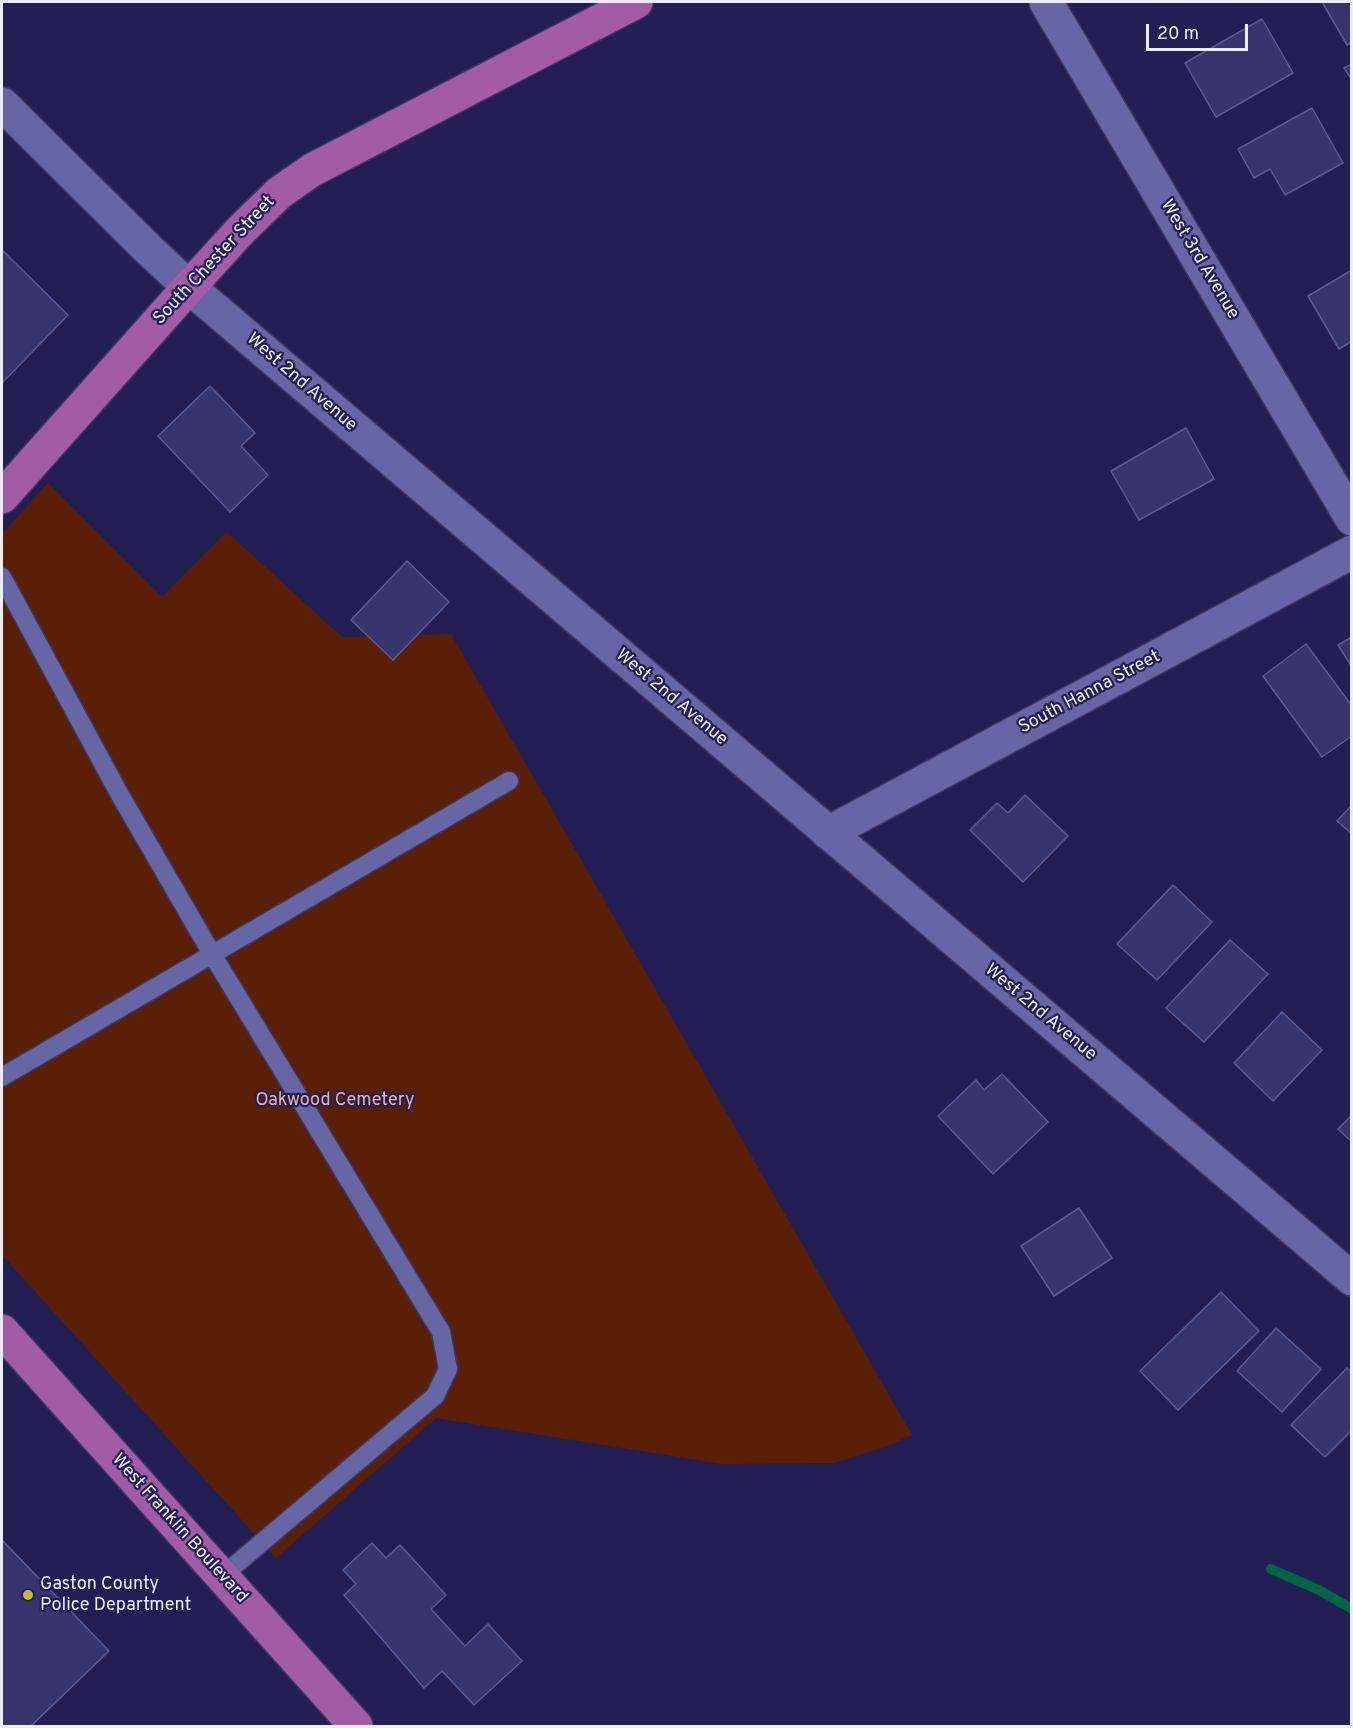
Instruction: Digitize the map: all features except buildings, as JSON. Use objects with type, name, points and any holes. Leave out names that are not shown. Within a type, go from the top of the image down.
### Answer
[{"type":"main road","name":"South Chester Street","points":[[2,496],[189,287],[260,210],[279,193],[312,170],[636,2]]},
{"type":"main road","name":"West Franklin Boulevard","points":[[2,1331],[356,1726]]},
{"type":"street","name":"West 3rd Avenue","points":[[1046,2],[1352,519]]},
{"type":"street","name":"West 2nd Avenue","points":[[2,104],[189,287],[1352,1279]]},
{"type":"street","name":"South Hanna Street","points":[[828,833],[1352,552]]},
{"type":"lane","points":[[2,577],[120,795],[212,954],[441,1332],[448,1369],[435,1396],[222,1576]]},
{"type":"lane","points":[[2,1077],[509,781]]},
{"type":"green space","name":"Oakwood Cemetery","points":[[48,483],[162,597],[227,532],[342,637],[451,634],[912,1435],[885,1447],[834,1463],[722,1464],[436,1418],[276,1558],[2,1255],[2,534]]},
{"type":"waterway","points":[[1271,1569],[1319,1590],[1352,1609]]},
{"type":"place","name":"Gaston County Police Department","points":[[28,1595]]}]
